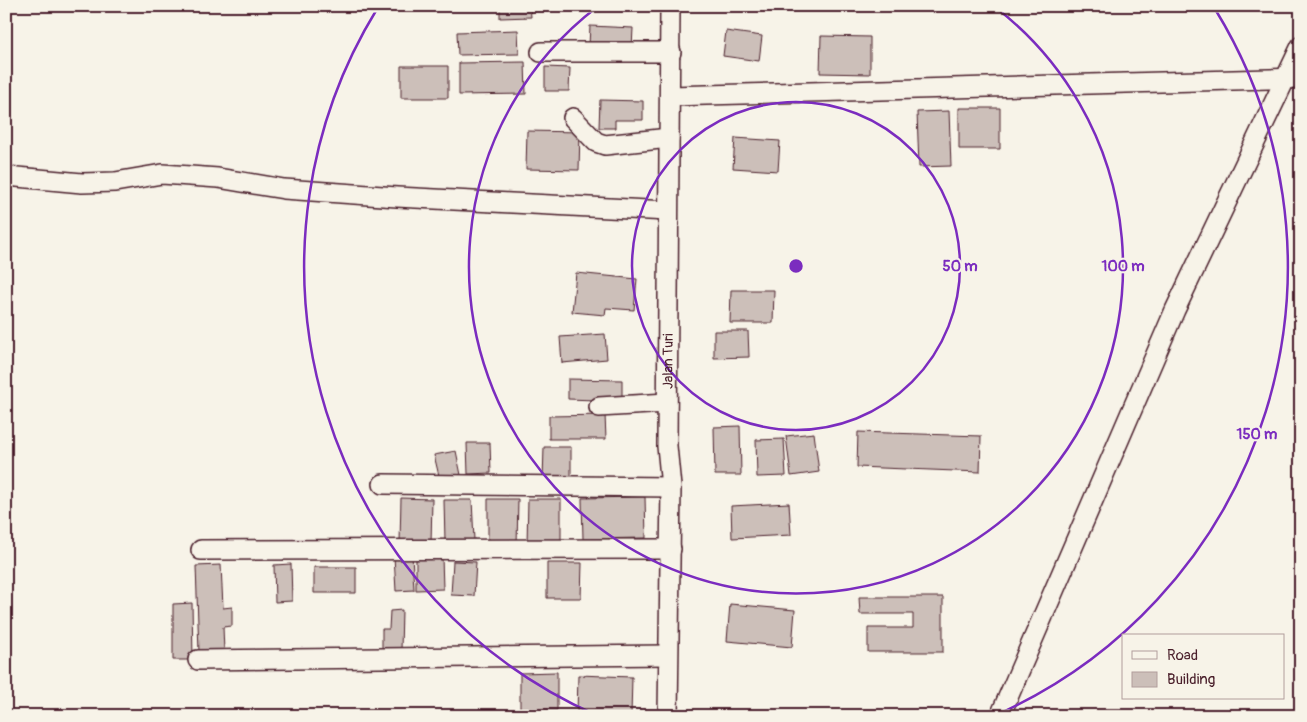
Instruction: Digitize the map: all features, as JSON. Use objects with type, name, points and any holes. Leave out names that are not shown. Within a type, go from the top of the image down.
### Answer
[{"type":"street","name":"Jalan Turi","points":[[668,716],[671,548],[671,487],[667,446],[670,6]]},
{"type":"street","points":[[1000,716],[1175,310],[1293,78],[1301,46]]},
{"type":"street","points":[[541,52],[671,52]]},
{"type":"street","points":[[670,96],[1293,78]]},
{"type":"street","points":[[573,118],[596,142],[605,145],[669,138]]},
{"type":"street","points":[[6,176],[82,182],[115,182],[162,174],[218,178],[284,189],[396,198],[668,211]]},
{"type":"street","points":[[598,406],[667,403]]},
{"type":"street","points":[[383,484],[671,487]]},
{"type":"street","points":[[201,550],[671,548]]},
{"type":"street","points":[[198,660],[668,656]]},
{"type":"building","points":[[500,6],[530,6],[531,17],[500,18]]},
{"type":"building","points":[[590,26],[633,28],[632,48],[589,46]]},
{"type":"building","points":[[518,30],[519,54],[458,55],[457,32]]},
{"type":"building","points":[[726,31],[762,36],[759,61],[723,56]]},
{"type":"building","points":[[821,36],[870,37],[870,74],[820,73]]},
{"type":"building","points":[[525,62],[526,94],[459,95],[459,63]]},
{"type":"building","points":[[401,66],[448,66],[448,98],[401,98]]},
{"type":"building","points":[[545,67],[570,68],[569,91],[545,91]]},
{"type":"building","points":[[600,100],[643,101],[643,120],[615,120],[615,128],[599,128]]},
{"type":"building","points":[[959,108],[1000,108],[1000,149],[959,149]]},
{"type":"building","points":[[949,111],[951,166],[919,167],[917,112]]},
{"type":"building","points":[[527,131],[580,132],[579,170],[526,169]]},
{"type":"building","points":[[735,138],[780,141],[778,171],[733,168]]},
{"type":"building","points":[[576,273],[637,279],[634,310],[606,308],[605,315],[572,312]]},
{"type":"building","points":[[731,290],[774,290],[773,323],[730,323]]},
{"type":"building","points":[[714,331],[748,331],[749,357],[714,358]]},
{"type":"building","points":[[605,334],[607,359],[562,363],[560,337]]},
{"type":"building","points":[[568,379],[622,380],[622,401],[568,399]]},
{"type":"building","points":[[605,415],[606,439],[549,439],[549,416]]},
{"type":"building","points":[[740,426],[741,475],[715,475],[714,427]]},
{"type":"building","points":[[858,432],[981,436],[980,472],[857,467]]},
{"type":"building","points":[[814,433],[819,472],[791,476],[786,436]]},
{"type":"building","points":[[784,439],[786,476],[757,477],[756,440]]},
{"type":"building","points":[[467,443],[490,443],[491,473],[468,474]]},
{"type":"building","points":[[544,447],[571,447],[571,481],[543,481]]},
{"type":"building","points":[[456,451],[461,475],[440,480],[434,455]]},
{"type":"building","points":[[645,497],[646,538],[583,539],[582,498]]},
{"type":"building","points":[[401,498],[432,499],[431,544],[400,543]]},
{"type":"building","points":[[488,499],[518,499],[517,545],[488,545]]},
{"type":"building","points":[[528,499],[561,499],[561,544],[527,544]]},
{"type":"building","points":[[444,500],[472,500],[474,540],[445,541]]},
{"type":"building","points":[[789,503],[791,535],[732,538],[731,506]]},
{"type":"building","points":[[412,555],[414,590],[396,591],[394,556]]},
{"type":"building","points":[[442,557],[443,589],[416,590],[416,558]]},
{"type":"building","points":[[453,561],[476,562],[474,596],[451,595]]},
{"type":"building","points":[[547,563],[582,563],[581,598],[547,598]]},
{"type":"building","points":[[291,564],[292,601],[275,602],[274,565]]},
{"type":"building","points":[[221,565],[223,608],[232,607],[232,626],[223,627],[224,652],[199,652],[196,566]]},
{"type":"building","points":[[314,567],[356,567],[356,593],[314,593]]},
{"type":"building","points":[[859,597],[943,597],[943,652],[868,652],[868,628],[913,628],[913,614],[860,614]]},
{"type":"building","points":[[192,603],[193,660],[173,660],[173,604]]},
{"type":"building","points":[[730,604],[795,610],[792,647],[727,641]]},
{"type":"building","points":[[402,610],[401,650],[382,650],[382,629],[389,629],[390,611]]},
{"type":"building","points":[[557,672],[557,710],[520,710],[520,673]]},
{"type":"building","points":[[578,675],[632,677],[631,716],[577,714]]}]
